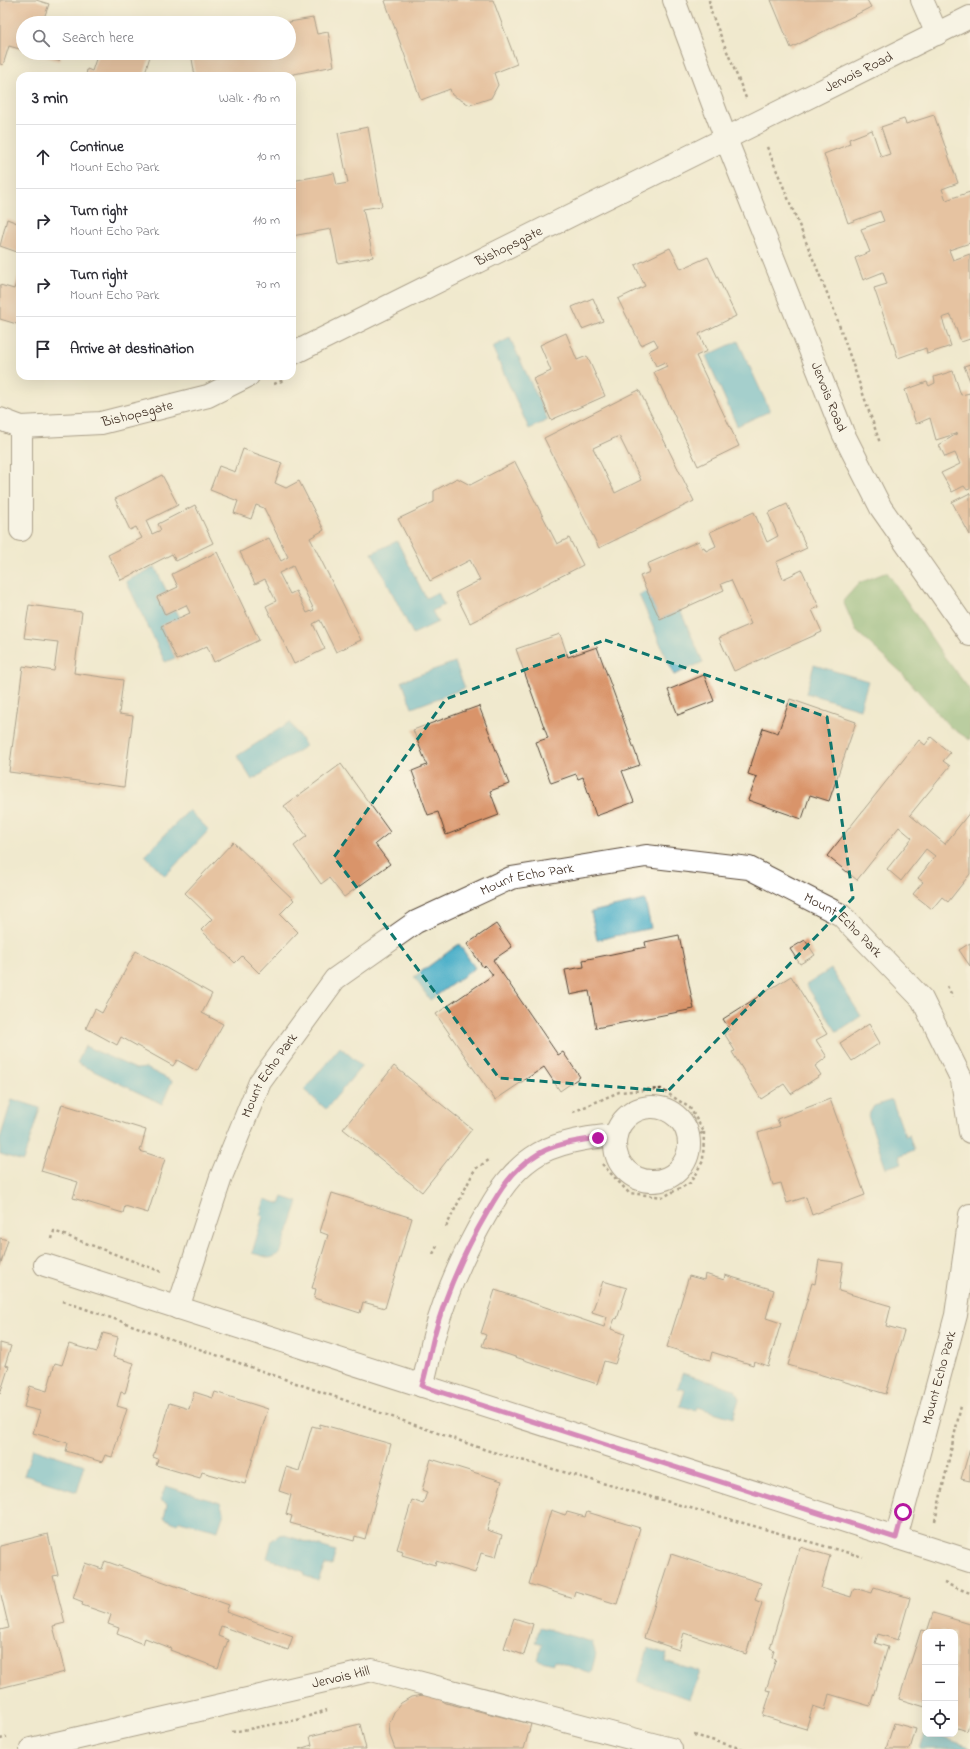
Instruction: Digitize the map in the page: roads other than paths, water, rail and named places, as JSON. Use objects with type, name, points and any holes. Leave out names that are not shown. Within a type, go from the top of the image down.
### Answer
[{"type":"street","name":"Jervois Road","points":[[674,0],[726,139],[843,433],[881,508],[970,635]]},
{"type":"street","points":[[922,0],[937,34]]},
{"type":"street","name":"Jervois Road","points":[[726,139],[937,34],[968,21]]},
{"type":"street","name":"Bishopsgate","points":[[296,352],[726,139]]},
{"type":"street","name":"Bishopsgate","points":[[0,420],[21,427],[102,423],[208,396],[240,380]]},
{"type":"street","points":[[21,427],[21,530]]},
{"type":"street","name":"Mount Echo Park","points":[[178,1308],[221,1177],[260,1082],[335,980],[416,922],[511,878],[646,856],[749,868],[841,915],[922,999],[962,1080],[970,1132]]},
{"type":"street","points":[[422,1386],[434,1335],[459,1266],[479,1226],[495,1198],[511,1175],[532,1158],[553,1147],[616,1135]]},
{"type":"street","name":"Mount Echo Park","points":[[896,1538],[956,1315],[970,1215]]},
{"type":"street","points":[[45,1265],[970,1561]]},
{"type":"street","name":"Jervois Hill","points":[[31,1749],[372,1670],[671,1749]]},
{"type":"water","points":[[510,338],[548,420],[529,429],[492,347]]},
{"type":"water","points":[[738,341],[770,411],[737,426],[706,356]]},
{"type":"water","points":[[397,541],[426,598],[438,592],[444,605],[432,611],[438,622],[413,634],[372,553]]},
{"type":"water","points":[[155,567],[167,592],[157,597],[165,615],[176,610],[180,618],[161,627],[175,658],[165,662],[126,581]]},
{"type":"water","points":[[647,591],[660,619],[680,610],[703,662],[674,675],[639,595]]},
{"type":"water","points":[[455,662],[465,688],[412,708],[402,681]]},
{"type":"water","points":[[814,665],[868,681],[860,709],[806,693]]},
{"type":"water","points":[[290,722],[306,746],[252,780],[237,756]]},
{"type":"water","points":[[189,810],[209,830],[165,876],[145,855]]},
{"type":"water","points":[[645,900],[651,928],[597,940],[591,912]]},
{"type":"water","points":[[459,944],[475,968],[430,1000],[414,977]]},
{"type":"water","points":[[831,969],[861,1016],[837,1032],[806,985]]},
{"type":"water","points":[[85,1046],[136,1069],[146,1068],[172,1081],[162,1104],[77,1063]]},
{"type":"water","points":[[340,1047],[362,1066],[326,1109],[304,1090]]},
{"type":"water","points":[[12,1099],[40,1108],[23,1161],[0,1154],[0,1139]]},
{"type":"water","points":[[892,1100],[905,1136],[909,1135],[914,1150],[899,1156],[902,1163],[886,1168],[868,1116],[874,1106]]},
{"type":"water","points":[[283,1197],[298,1202],[280,1254],[270,1258],[252,1253],[263,1216],[260,1215],[265,1199],[280,1204]]},
{"type":"water","points":[[682,1373],[735,1389],[739,1399],[733,1418],[697,1407],[696,1410],[680,1406],[685,1390],[678,1388]]},
{"type":"water","points":[[33,1448],[85,1465],[77,1492],[24,1475]]},
{"type":"water","points":[[166,1486],[220,1503],[224,1513],[218,1531],[180,1521],[177,1524],[164,1518],[167,1504],[160,1500]]},
{"type":"water","points":[[281,1534],[336,1551],[332,1565],[325,1565],[318,1581],[305,1576],[304,1572],[267,1558],[272,1540]]},
{"type":"water","points":[[540,1627],[592,1642],[596,1654],[591,1673],[554,1661],[553,1664],[538,1660],[542,1644],[535,1642]]},
{"type":"water","points":[[648,1648],[667,1654],[665,1661],[700,1672],[690,1699],[638,1682]]},
{"type":"water","points":[[924,1737],[942,1737],[970,1747],[970,1749],[920,1749]]}]
